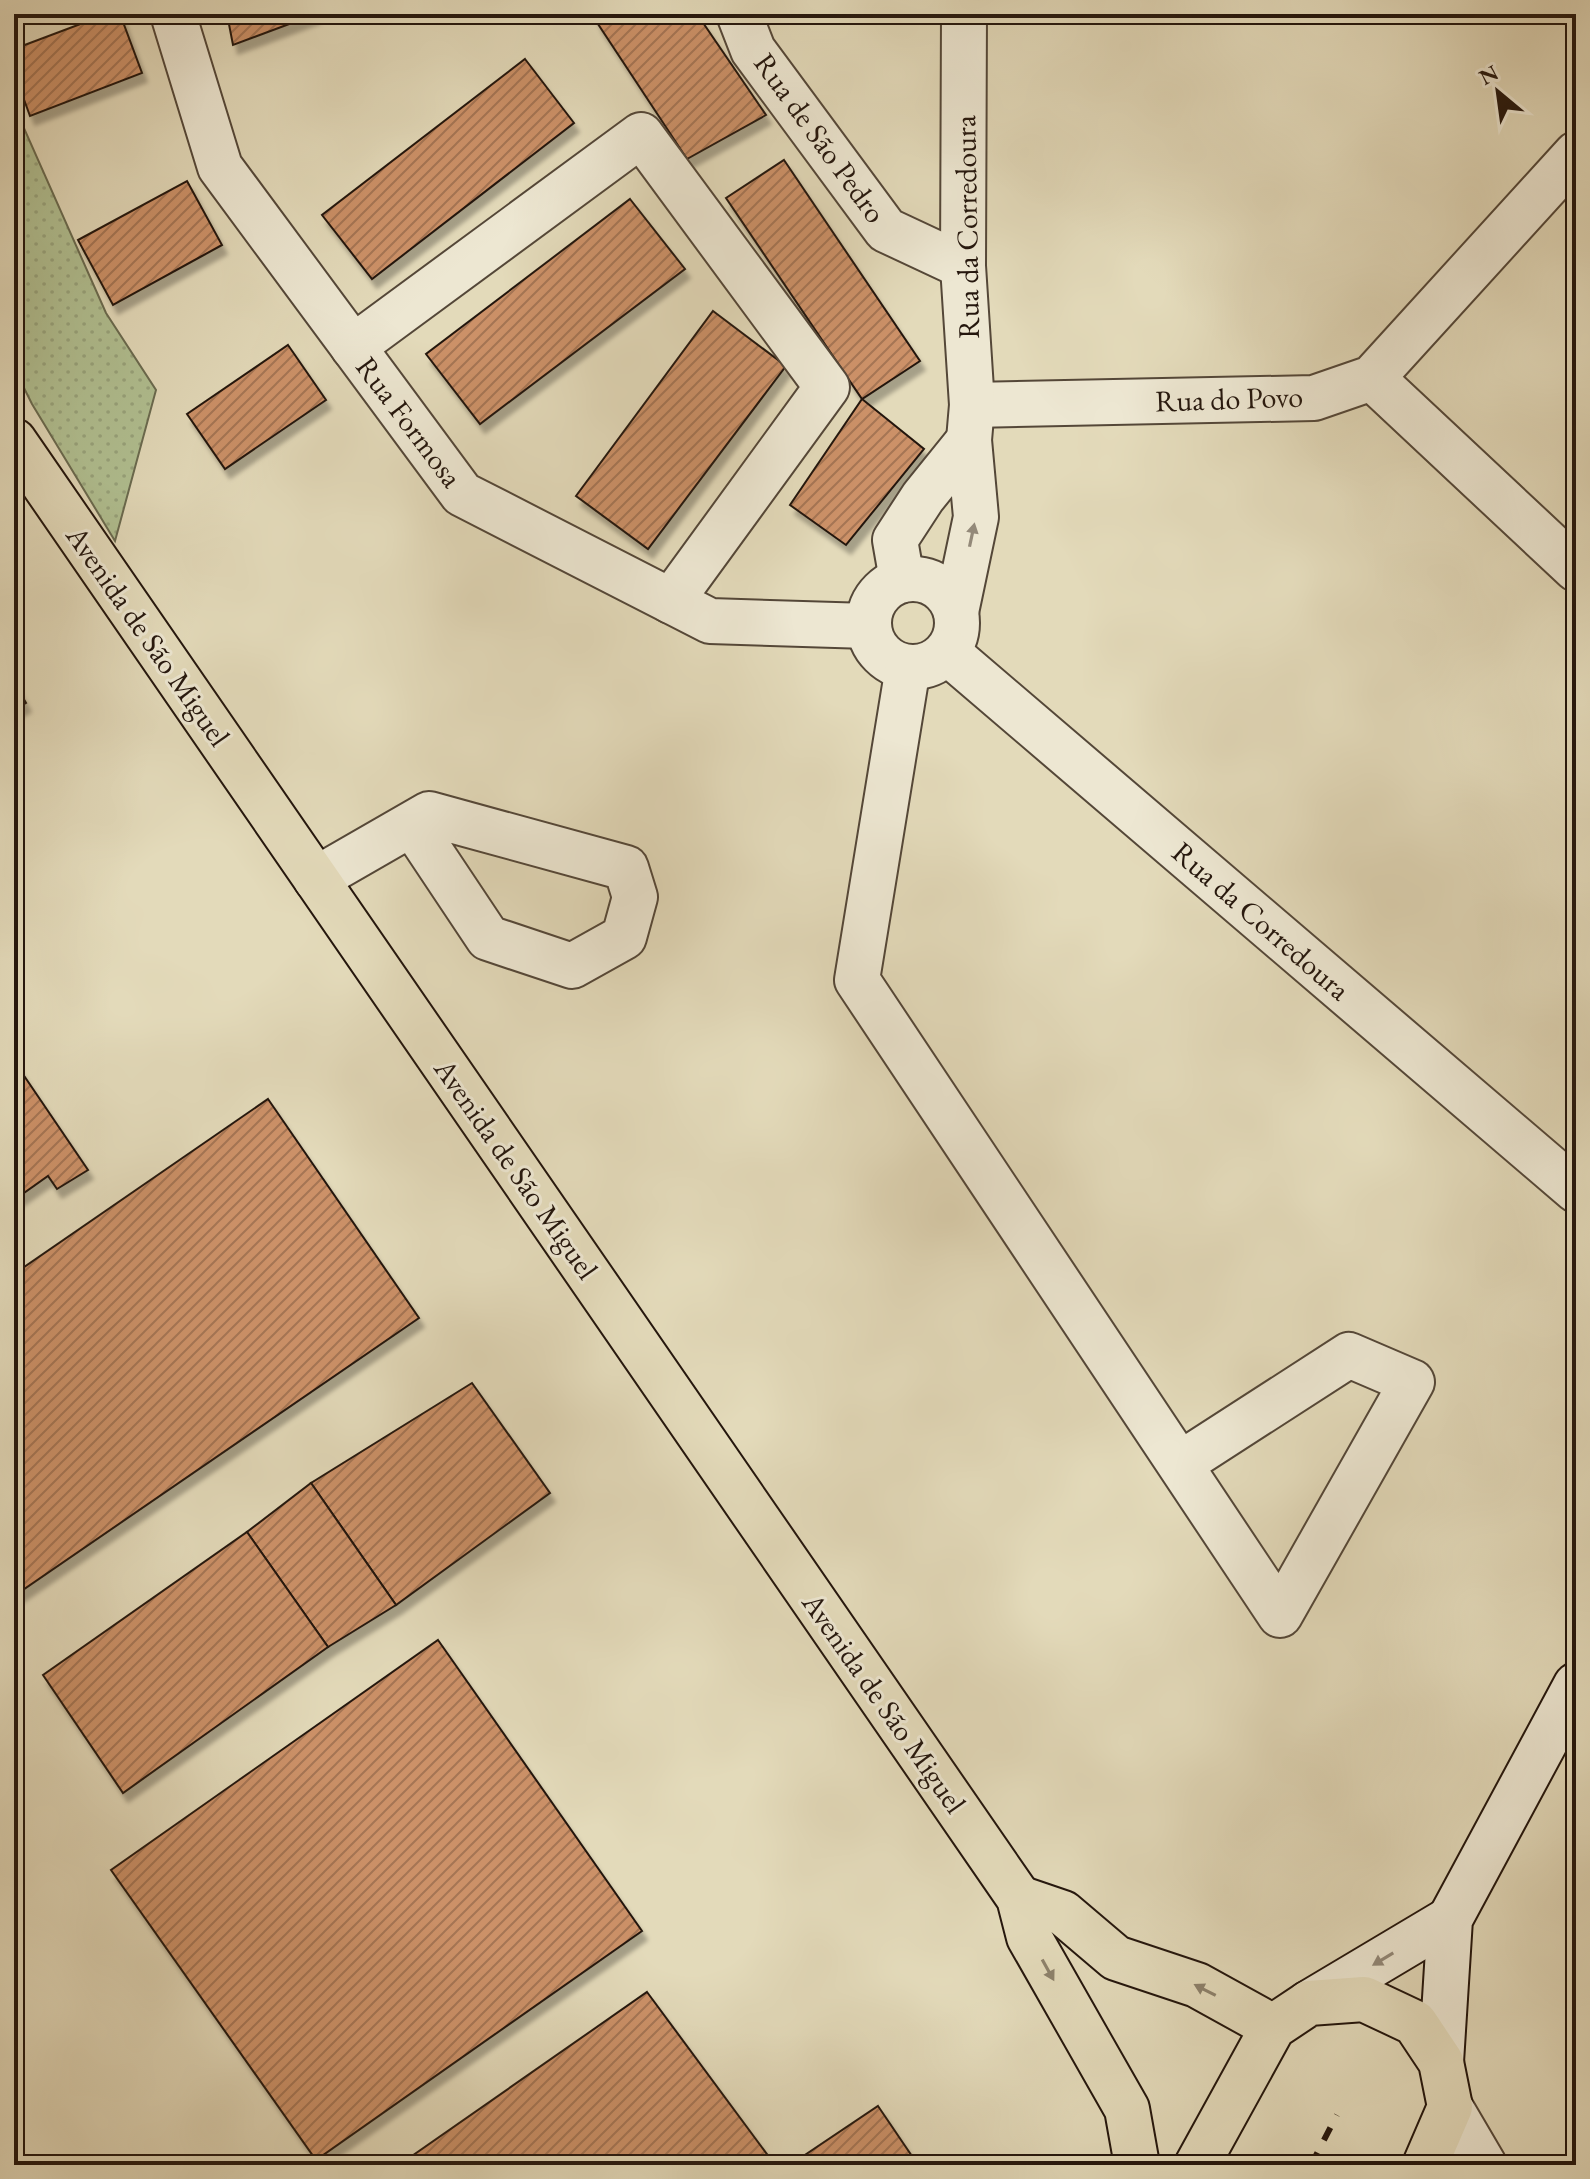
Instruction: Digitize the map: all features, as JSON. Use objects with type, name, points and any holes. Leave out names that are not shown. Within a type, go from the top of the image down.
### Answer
[{"type":"main road","name":"Avenida de São Miguel","points":[[14,441],[1019,1898],[1029,1937],[1127,2109],[1137,2165]]},
{"type":"main road","points":[[1019,1898],[1063,1913],[1116,1958],[1197,1985],[1273,2027]]},
{"type":"main road","points":[[1197,2165],[1273,2027],[1309,2003],[1364,1999],[1415,2023],[1441,2062],[1450,2107],[1425,2165]]},
{"type":"street","name":"Rua Formosa","points":[[173,14],[220,167],[462,494],[710,621],[868,626]]},
{"type":"street","name":"Rua de São Pedro","points":[[739,14],[753,50],[886,230],[963,266]]},
{"type":"street","name":"Rua da Corredoura","points":[[937,644],[976,517],[963,266],[964,14]]},
{"type":"street","points":[[353,347],[641,135],[827,387],[671,601]]},
{"type":"street","name":"Rua do Povo","points":[[971,422],[1314,398],[1372,378],[1576,154]]},
{"type":"street","points":[[1372,378],[1576,569]]},
{"type":"street","points":[[868,626],[870,610],[877,597],[888,586],[902,580],[895,540],[971,422]]},
{"type":"street","name":"Rua da Corredoura","points":[[868,626],[876,649],[896,664],[937,644],[951,599],[930,582],[916,578],[902,580]]},
{"type":"street","points":[[937,644],[857,980],[1280,1615],[1412,1382],[1349,1355],[1180,1464]]},
{"type":"street","name":"Rua da Corredoura","points":[[937,644],[1576,1190]]},
{"type":"street","points":[[316,879],[429,814],[626,868],[635,897],[624,937],[572,966],[488,938],[412,824]]},
{"type":"street","points":[[1441,2062],[1450,1919],[1576,1685]]},
{"type":"street","points":[[1309,2003],[1450,1919]]},
{"type":"street","points":[[1450,2107],[1484,2165]]},
{"type":"green space","points":[[14,94],[19,117],[106,313],[156,390],[115,541],[32,404],[14,368]]},
{"type":"building","points":[[107,14],[120,14],[142,73],[30,116],[14,72],[14,49]]},
{"type":"building","points":[[227,14],[316,14],[233,45]]},
{"type":"building","points":[[594,14],[697,14],[766,115],[687,159]]},
{"type":"building","points":[[525,59],[574,123],[372,279],[322,215]]},
{"type":"building","points":[[784,160],[920,361],[862,399],[726,198]]},
{"type":"building","points":[[187,181],[222,245],[113,305],[78,240]]},
{"type":"building","points":[[630,199],[685,269],[480,424],[426,354]]},
{"type":"building","points":[[713,311],[786,366],[648,549],[576,496]]},
{"type":"building","points":[[288,345],[326,400],[225,469],[187,414]]},
{"type":"building","points":[[862,399],[924,449],[846,545],[790,505]]},
{"type":"building","points":[[14,682],[26,703],[14,710]]},
{"type":"building","points":[[14,1061],[88,1170],[57,1189],[48,1176],[14,1200]]},
{"type":"building","points":[[268,1099],[419,1318],[14,1596],[14,1274]]},
{"type":"building","points":[[472,1383],[550,1493],[396,1605],[311,1483]]},
{"type":"building","points":[[311,1483],[396,1605],[328,1647],[247,1532]]},
{"type":"building","points":[[247,1532],[328,1647],[123,1793],[43,1675]]},
{"type":"building","points":[[438,1640],[642,1931],[316,2160],[111,1870]]},
{"type":"building","points":[[647,1992],[775,2165],[399,2165]]},
{"type":"building","points":[[878,2106],[918,2165],[790,2165]]},
{"type":"railway","points":[[1311,2165],[1337,2115]]}]
